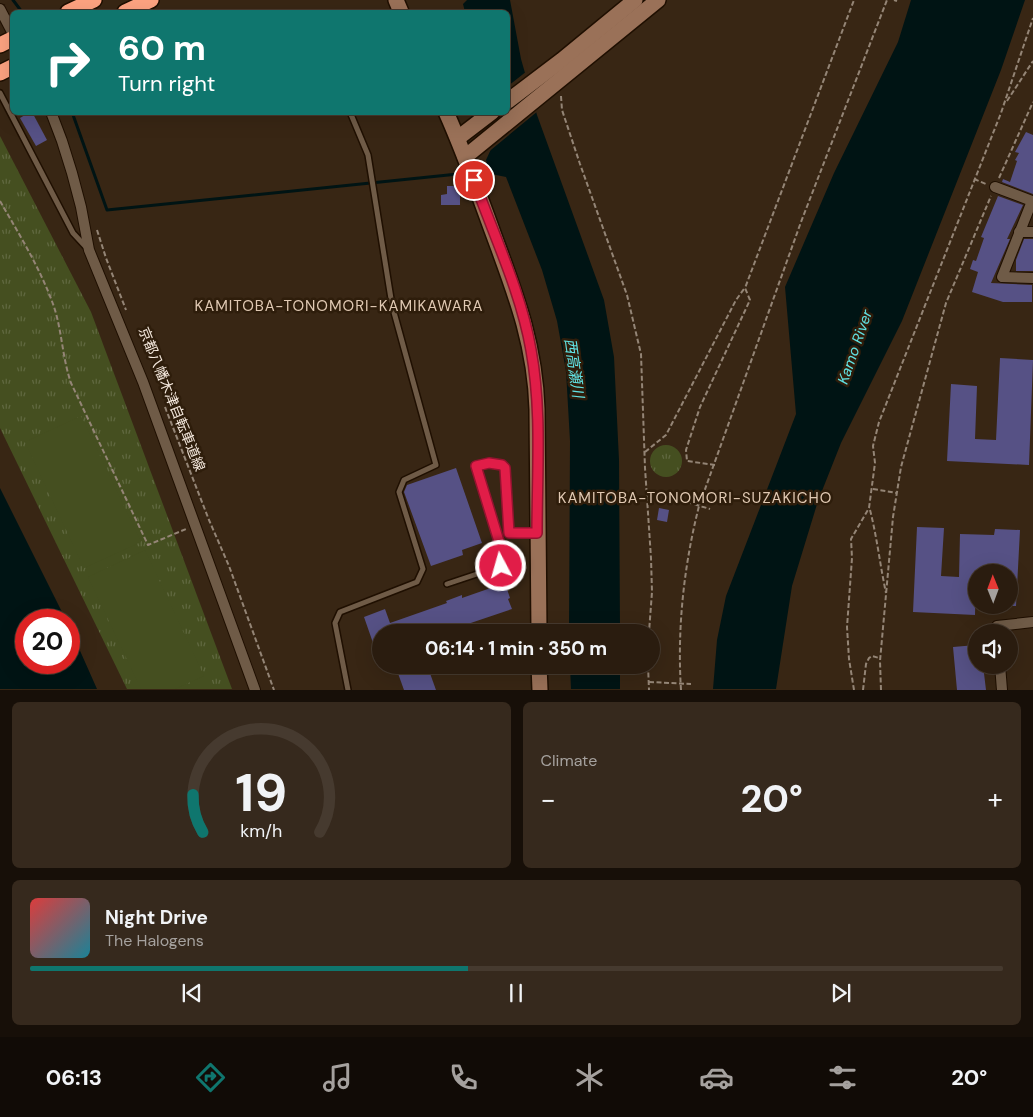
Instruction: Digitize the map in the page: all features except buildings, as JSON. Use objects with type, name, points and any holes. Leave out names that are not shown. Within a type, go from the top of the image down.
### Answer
[{"type":"highway","points":[[72,10],[94,0]]},
{"type":"highway","points":[[129,10],[151,0]]},
{"type":"street","points":[[510,100],[565,71],[636,0]]},
{"type":"street","points":[[465,157],[565,71],[658,0]]},
{"type":"street","points":[[0,8],[10,28]]},
{"type":"street","points":[[52,115],[72,173],[89,250],[143,382],[255,690]]},
{"type":"street","points":[[447,115],[458,138],[512,284],[531,349],[537,402],[539,624]]},
{"type":"street","points":[[458,138],[488,115]]},
{"type":"street","points":[[995,187],[1032,201],[1002,277],[1033,278]]},
{"type":"street","points":[[1019,232],[1033,232]]},
{"type":"street","points":[[1015,624],[1033,622]]},
{"type":"street","points":[[539,674],[540,690]]},
{"type":"street","points":[[1001,674],[1002,690]]},
{"type":"lane","points":[[0,93],[10,112]]},
{"type":"lane","points":[[11,115],[73,233],[89,250]]},
{"type":"lane","points":[[348,690],[335,623],[340,612],[417,582],[423,569],[399,492],[404,480],[436,465],[392,305],[368,155],[351,115]]},
{"type":"lane","points":[[447,584],[501,566],[501,548],[476,466],[489,463],[502,465],[505,468],[509,533],[537,533]]},
{"type":"path","points":[[645,452],[666,435],[744,288],[854,0]]},
{"type":"path","points":[[681,690],[683,594],[692,532],[699,506],[801,222],[887,0]]},
{"type":"path","points":[[854,690],[848,659],[847,627],[852,558],[851,539],[869,508],[875,463],[873,446],[879,422],[1004,105],[1033,18]]},
{"type":"path","points":[[1004,105],[1033,61]]},
{"type":"path","points":[[565,71],[562,110],[627,295],[641,354],[645,468],[651,558],[652,592],[650,624]]},
{"type":"path","points":[[881,690],[880,660],[893,517],[902,467],[946,302],[1033,102]]},
{"type":"path","points":[[0,201],[44,281],[56,316],[71,383],[148,545],[179,532]]},
{"type":"path","points":[[97,230],[127,312]]},
{"type":"path","points":[[715,465],[687,461],[686,450],[700,407],[750,300],[744,288]]},
{"type":"path","name":"京都八幡木津自転車道線","points":[[163,402],[229,566],[274,690]]},
{"type":"path","points":[[873,489],[897,493]]},
{"type":"path","points":[[680,500],[710,509]]},
{"type":"path","points":[[869,508],[877,537],[880,565],[887,596]]},
{"type":"path","points":[[204,522],[209,520]]},
{"type":"path","points":[[863,690],[868,660],[874,655],[878,656],[880,660]]},
{"type":"path","points":[[648,674],[649,690]]},
{"type":"path","points":[[648,682],[691,684]]},
{"type":"green space","points":[[0,136],[91,312],[232,689],[127,689],[0,428]]},
{"type":"green space","points":[[81,416],[141,542],[84,568],[25,442]]},
{"type":"green space","points":[[666,445],[672,446],[677,450],[681,455],[681,467],[677,472],[672,476],[666,477],[660,476],[655,472],[651,467],[650,461],[651,455],[655,450],[660,446]]},
{"type":"green space","points":[[145,550],[204,676],[175,689],[141,689],[88,577]]},
{"type":"water","name":"西高瀬川","points":[[467,0],[510,0],[521,59],[537,115],[604,300],[614,357],[619,460],[620,624],[569,624],[570,441],[566,371],[557,321],[542,270],[506,177],[491,174],[486,160],[507,115],[510,115],[510,10],[464,10],[463,4]]},
{"type":"water","name":"Kamo River","points":[[911,0],[1025,0],[1001,70],[902,321],[841,443],[818,501],[792,586],[776,689],[713,689],[717,640],[726,596],[796,414],[785,287],[834,173],[898,42]]},
{"type":"water","points":[[0,488],[60,609],[15,609],[15,674],[80,674],[80,651],[97,689],[0,689]]},
{"type":"water","points":[[570,674],[620,674],[620,689],[571,689]]},
{"type":"pier","points":[[527,71],[538,111],[486,154],[494,137],[488,115],[510,115],[510,84]]},
{"type":"waterway","points":[[13,0],[20,10]]},
{"type":"waterway","points":[[73,115],[107,210],[465,172]]},
{"type":"waterway","points":[[473,169],[491,163]]},
{"type":"district","name":"KAMITOBA-TONOMORI-KAMIKAWARA","points":[[339,306]]},
{"type":"district","name":"KAMITOBA-TONOMORI-SUZAKICHO","points":[[695,498]]},
{"type":"route","points":[[474,180],[522,316],[531,349],[535,379],[537,533],[509,533],[505,468],[502,465],[489,463],[476,466],[501,548],[501,566]]}]
